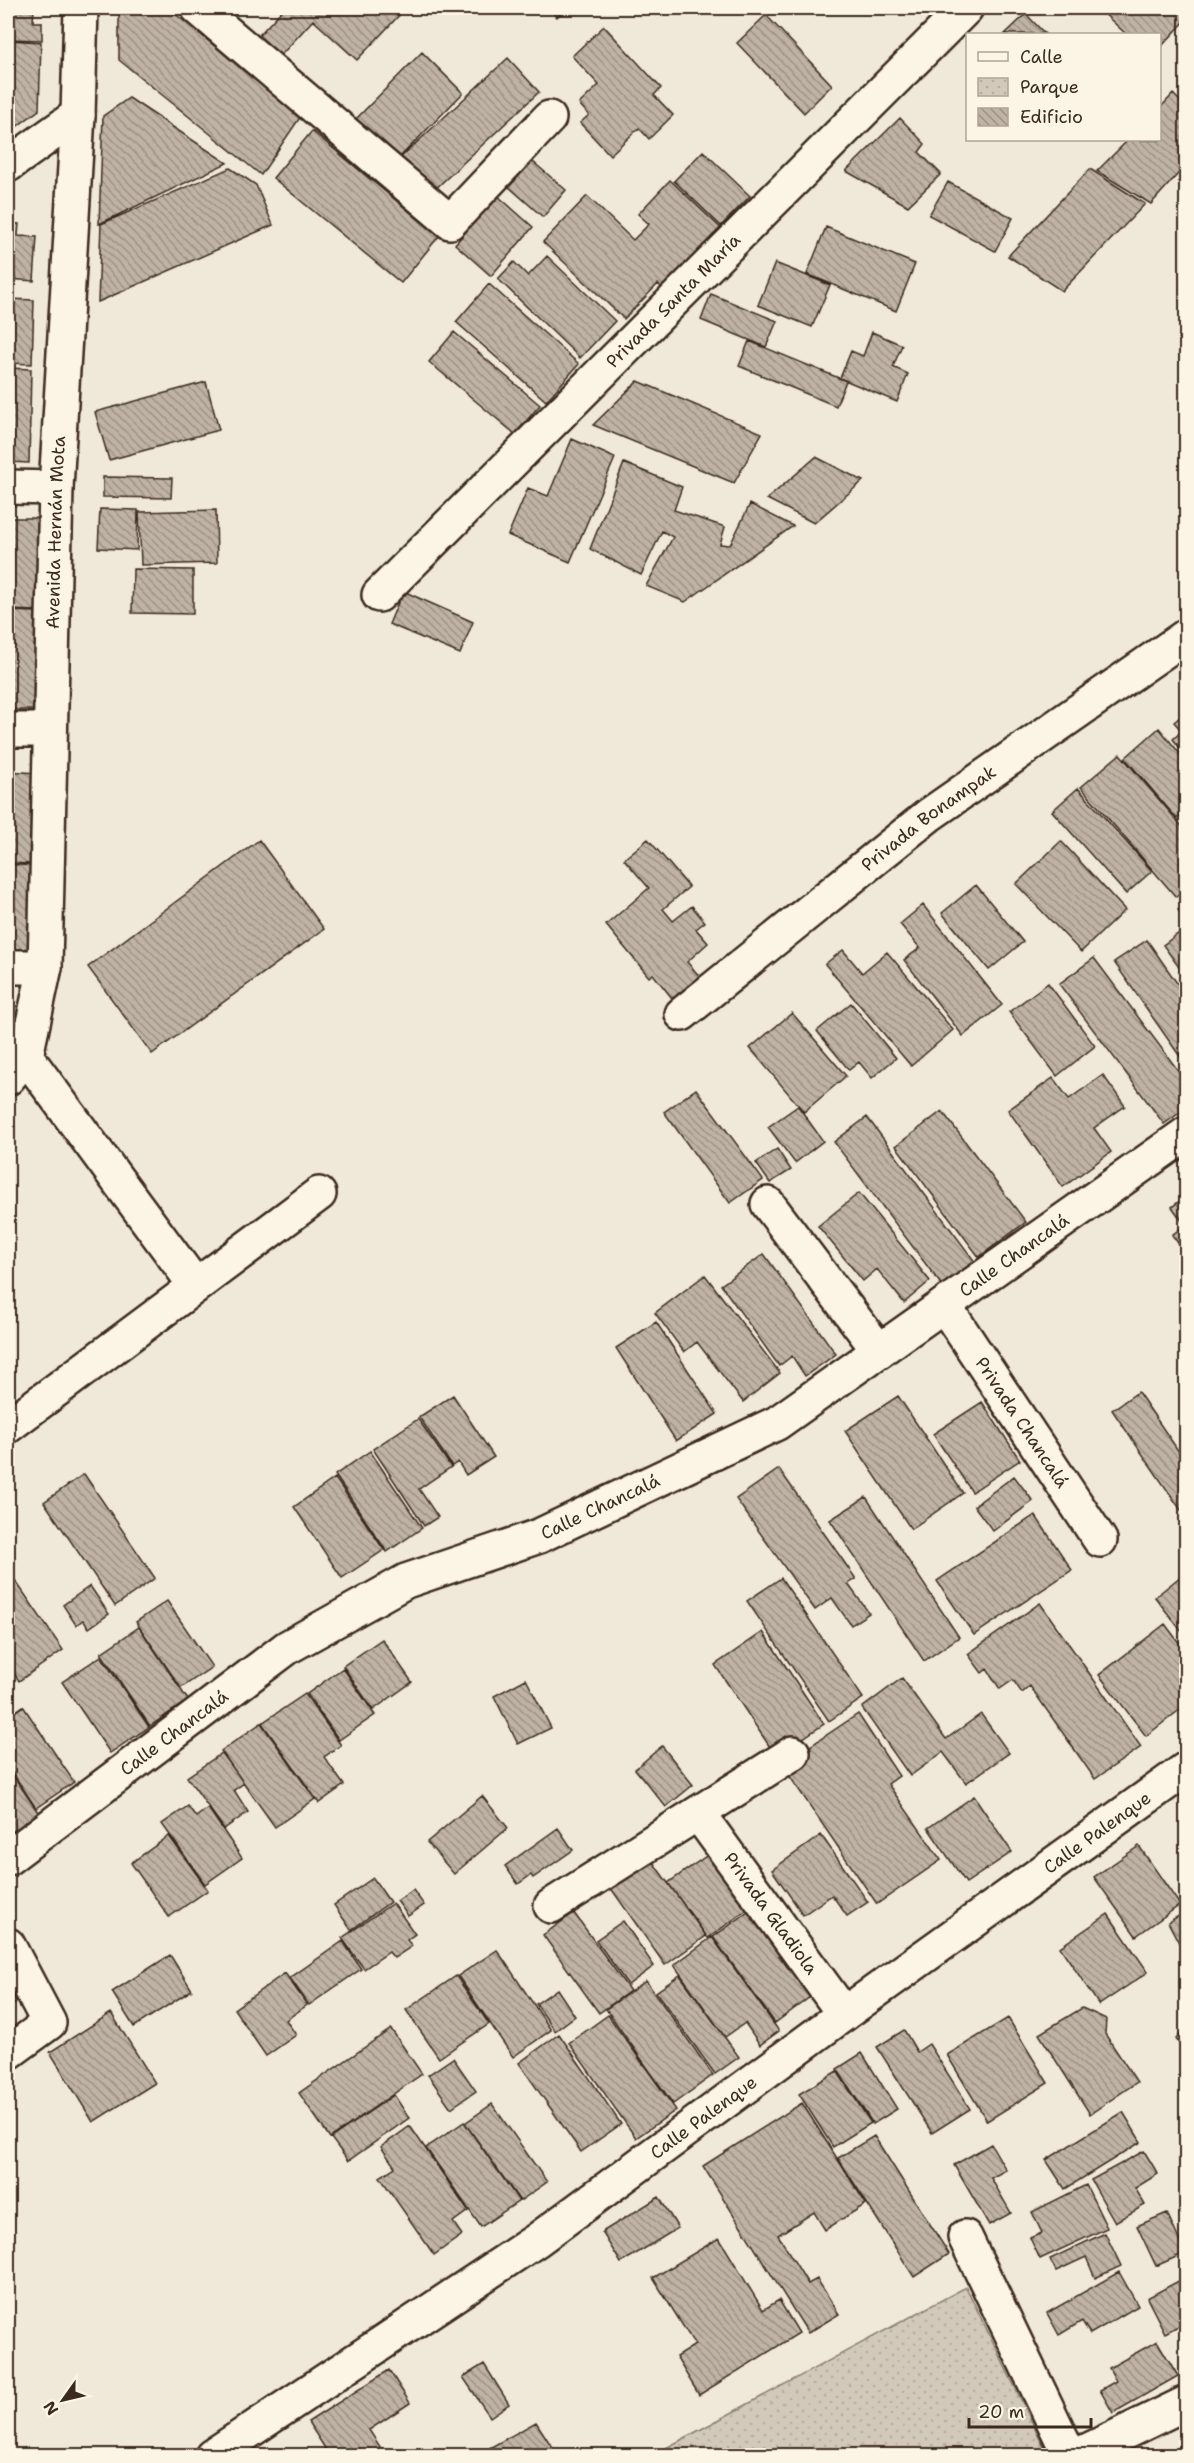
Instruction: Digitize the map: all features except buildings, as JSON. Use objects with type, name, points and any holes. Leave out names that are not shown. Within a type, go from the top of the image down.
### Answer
[{"type":"street","name":"Avenida Hernán Mota","points":[[17,1067],[45,967],[56,488],[78,116],[81,8]]},
{"type":"street","points":[[198,8],[450,222],[549,118]]},
{"type":"street","name":"Privada Santa María","points":[[379,595],[966,8]]},
{"type":"street","points":[[8,165],[78,116]]},
{"type":"street","points":[[8,487],[56,488]]},
{"type":"street","name":"Privada Bonampak","points":[[682,1014],[929,815],[1186,636]]},
{"type":"street","points":[[8,730],[51,730]]},
{"type":"street","points":[[8,967],[45,967]]},
{"type":"street","points":[[17,1067],[195,1285]]},
{"type":"street","name":"Calle Chancalá","points":[[8,1858],[288,1647],[406,1581],[539,1536],[777,1423],[1186,1134]]},
{"type":"street","points":[[8,1425],[319,1194]]},
{"type":"street","points":[[768,1204],[879,1351]]},
{"type":"street","name":"Privada Chancalá","points":[[944,1305],[1100,1540]]},
{"type":"street","points":[[551,1906],[793,1753]]},
{"type":"street","name":"Calle Palenque","points":[[212,2456],[537,2240],[844,2014],[1186,1769]]},
{"type":"street","name":"Privada Gladiola","points":[[698,1813],[844,2014]]},
{"type":"street","points":[[8,1945],[49,2023],[8,2053]]},
{"type":"street","points":[[965,2237],[1070,2456]]},
{"type":"street","points":[[1076,2456],[1186,2403]]},
{"type":"green space","points":[[966,2287],[1048,2455],[653,2455]]}]
